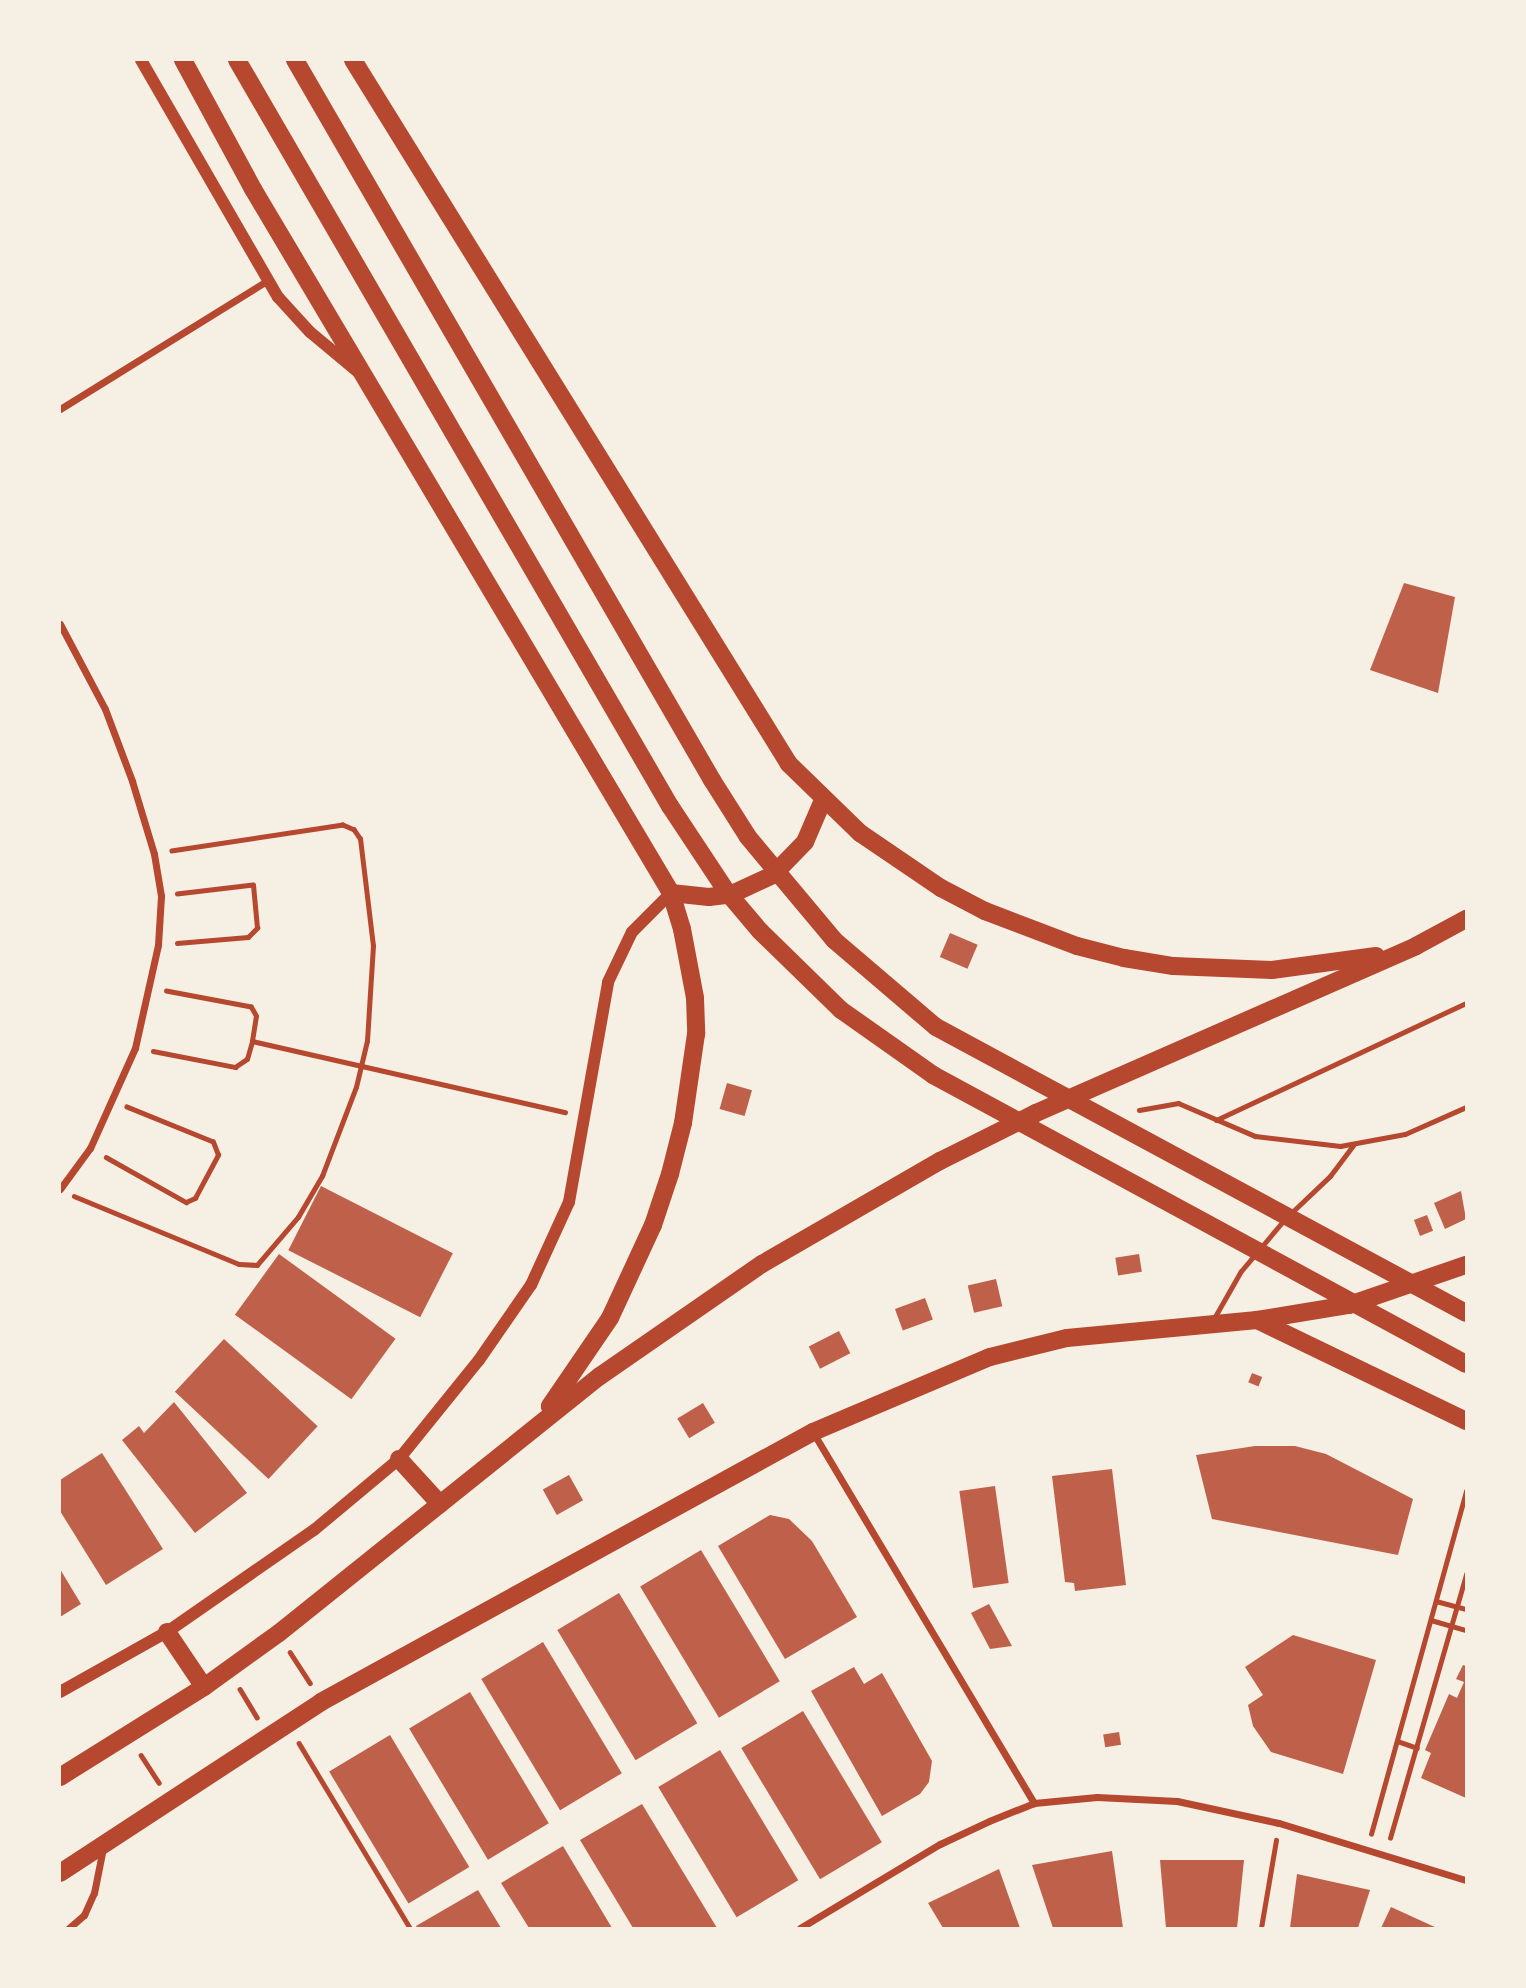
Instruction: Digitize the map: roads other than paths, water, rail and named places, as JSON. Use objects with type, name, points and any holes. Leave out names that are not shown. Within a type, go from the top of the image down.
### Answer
[{"type":"main road","points":[[183,60],[253,189],[671,893],[691,963],[696,1034],[683,1123],[653,1225],[610,1318],[556,1400],[523,1436]]},
{"type":"main road","points":[[237,60],[670,806],[727,892],[799,972],[841,1010],[933,1075],[1466,1364]]},
{"type":"main road","points":[[295,60],[748,837],[807,910],[883,985],[936,1027],[1466,1313]]},
{"type":"main road","points":[[353,60],[789,764],[823,800],[900,862],[974,905],[1030,930],[1124,958],[1198,968],[1272,970],[1345,962],[1416,946]]},
{"type":"main road","points":[[671,893],[709,897],[732,894],[773,875],[805,842],[823,800]]},
{"type":"main road","points":[[60,1777],[204,1687],[279,1633],[523,1436],[660,1333],[762,1264],[940,1161],[1036,1113],[1416,946],[1466,919]]},
{"type":"main road","points":[[60,1873],[321,1702],[813,1432],[990,1357],[1067,1338],[1257,1320],[1349,1305],[1466,1265]]},
{"type":"main road","points":[[1257,1320],[1466,1421]]},
{"type":"main road","points":[[399,1459],[440,1504]]},
{"type":"main road","points":[[167,1632],[204,1687]]},
{"type":"street","points":[[141,60],[268,280],[310,332],[367,380]]},
{"type":"street","points":[[60,409],[268,280]]},
{"type":"street","points":[[60,624],[105,709],[154,854],[161,896],[158,945],[135,1048],[114,1101],[90,1148],[60,1190]]},
{"type":"street","points":[[60,1692],[167,1632],[314,1531],[399,1459],[531,1285],[569,1202],[608,982],[632,932],[671,893]]},
{"type":"street","points":[[813,1432],[1034,1803]]},
{"type":"street","points":[[800,1928],[940,1844],[1034,1803],[1097,1797],[1177,1801],[1279,1823],[1367,1847],[1466,1880]]},
{"type":"street","points":[[69,1928],[83,1915],[94,1893],[103,1846]]},
{"type":"lane","points":[[1216,1120],[1466,1003]]},
{"type":"lane","points":[[1139,1110],[1178,1103],[1216,1120],[1277,1141],[1353,1144],[1405,1134],[1466,1107]]},
{"type":"lane","points":[[1211,1323],[1260,1246],[1330,1176],[1353,1144]]}]
